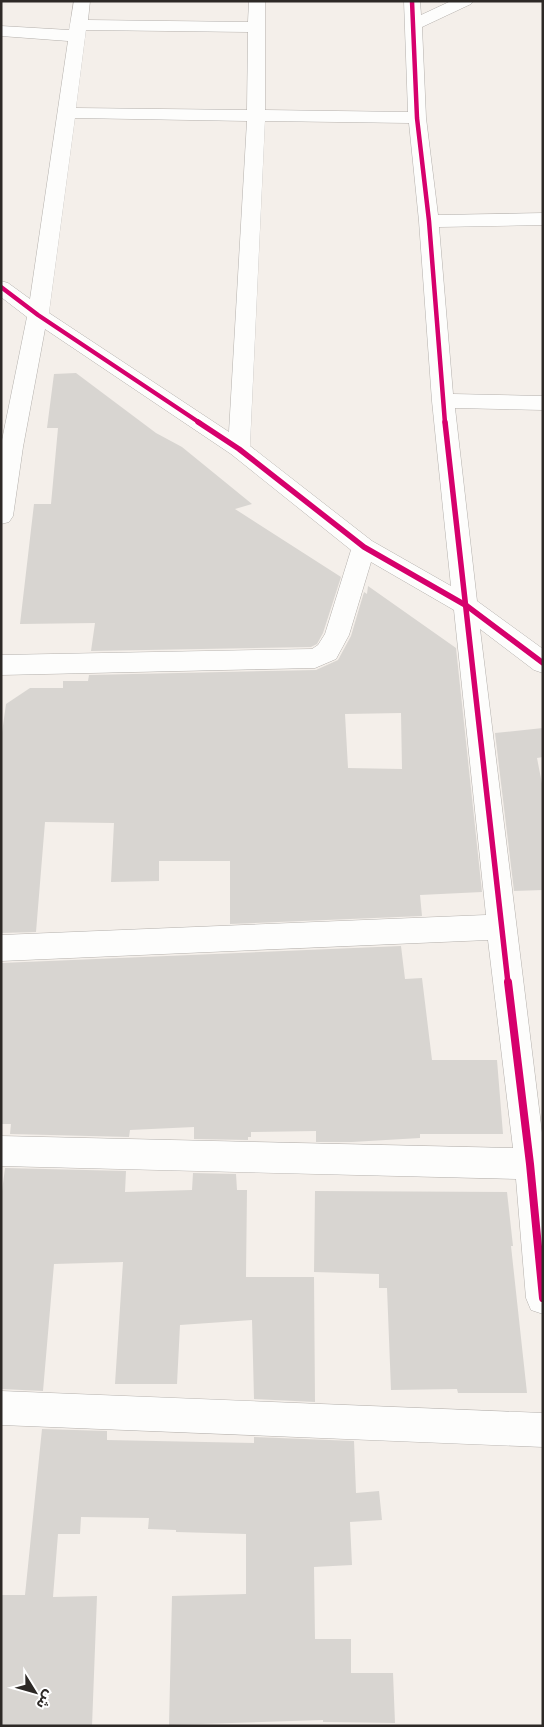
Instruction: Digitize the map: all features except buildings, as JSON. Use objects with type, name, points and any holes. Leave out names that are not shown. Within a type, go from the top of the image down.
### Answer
[{"type":"street","points":[[1,516],[12,447],[38,315],[82,1]]},
{"type":"street","points":[[239,449],[256,116],[257,1]]},
{"type":"street","points":[[465,1],[413,13],[417,118],[429,221],[443,401],[501,927],[530,1164],[543,1298]]},
{"type":"street","points":[[1,31],[257,27]]},
{"type":"street","points":[[67,113],[417,118]]},
{"type":"street","points":[[429,221],[543,220]]},
{"type":"street","points":[[1,287],[38,315],[239,449],[364,547],[467,606],[543,663]]},
{"type":"street","points":[[443,401],[543,403]]},
{"type":"street","points":[[1,665],[314,658],[327,652],[337,635],[364,547]]},
{"type":"street","points":[[1,948],[501,927]]},
{"type":"street","points":[[1,1151],[530,1164]]},
{"type":"street","points":[[1,1408],[543,1430]]},
{"type":"cycle path","points":[[412,1],[417,118],[429,221],[443,401],[501,927],[530,1164],[543,1298]]},
{"type":"cycle path","points":[[1,287],[38,315],[239,449],[364,547],[467,606],[543,663]]}]
